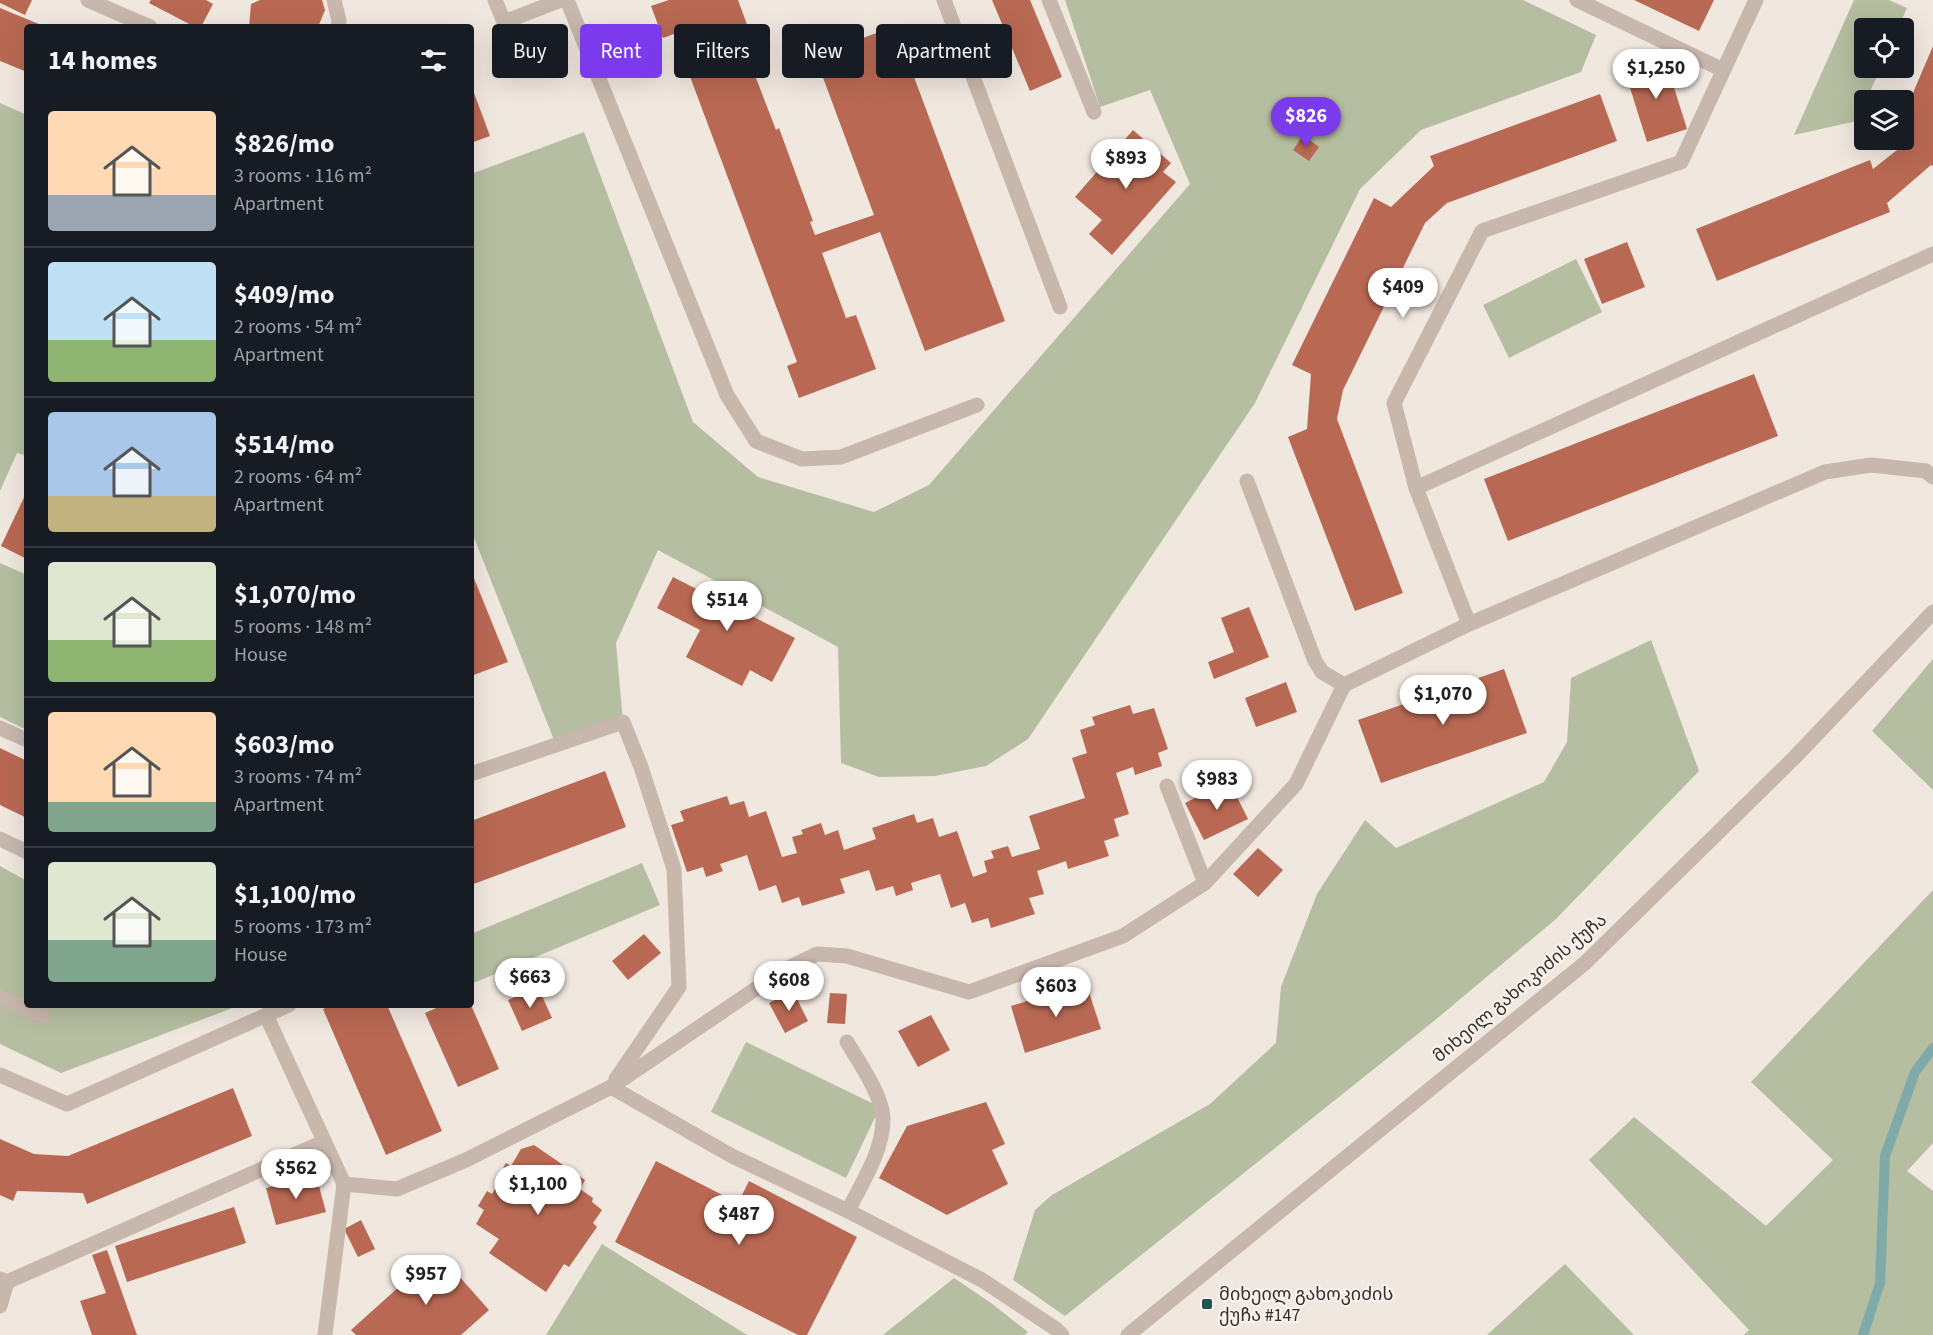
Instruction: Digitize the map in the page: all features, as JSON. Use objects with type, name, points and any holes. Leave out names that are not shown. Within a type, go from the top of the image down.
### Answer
[{"type":"street","points":[[88,0],[143,24]]},
{"type":"street","points":[[334,0],[338,24]]},
{"type":"street","points":[[495,0],[504,22],[561,0]]},
{"type":"street","points":[[567,0],[728,395],[756,441],[802,459],[841,457],[977,405]]},
{"type":"street","points":[[944,0],[1060,307]]},
{"type":"street","points":[[1049,0],[1094,112]]},
{"type":"street","points":[[1577,0],[1724,70]]},
{"type":"street","points":[[1469,624],[1416,488],[1394,403],[1482,231],[1681,162],[1756,0]]},
{"type":"street","points":[[1416,488],[1933,254]]},
{"type":"street","points":[[344,1184],[397,1189],[466,1160],[611,1087],[782,971],[817,954],[847,956],[969,992],[1123,936],[1205,883],[1296,784],[1344,685],[1469,624],[1825,472],[1871,465],[1926,471],[1933,477]]},
{"type":"street","points":[[1247,481],[1315,661],[1322,672],[1344,685]]},
{"type":"street","name":"მიხეილ გახოკიძის ქუჩა","points":[[1128,1335],[1585,963],[1794,758],[1933,612]]},
{"type":"street","points":[[474,773],[623,722],[641,767],[674,869],[679,987],[611,1087]]},
{"type":"street","points":[[0,728],[24,739]]},
{"type":"street","points":[[1167,786],[1205,883]]},
{"type":"street","points":[[0,838],[24,850]]},
{"type":"street","points":[[0,997],[24,1008]]},
{"type":"street","points":[[25,1008],[43,1016]]},
{"type":"street","points":[[0,1075],[67,1104],[282,1008]]},
{"type":"street","points":[[266,1015],[323,1143],[344,1184],[325,1335]]},
{"type":"street","points":[[847,1042],[874,1088],[883,1119],[878,1148],[848,1211]]},
{"type":"street","points":[[611,1087],[732,1156],[848,1211],[982,1280],[1062,1335]]},
{"type":"street","points":[[0,1306],[4,1281],[323,1143]]},
{"type":"green space","points":[[1065,0],[1523,0],[1596,35],[1581,72],[1421,130],[1360,189],[1255,403],[1028,739],[986,766],[935,776],[879,777],[841,763],[838,647],[658,550],[616,643],[623,722],[556,745],[474,538],[474,173],[584,132],[693,422],[758,477],[874,512],[929,485],[1190,184],[1150,90],[1100,107]]},
{"type":"green space","points":[[1854,0],[1889,0],[1907,8],[1902,18],[1854,18],[1854,78],[1876,78],[1871,90],[1854,90],[1854,122],[1794,135]]},
{"type":"green space","points":[[0,103],[24,114],[24,455],[17,453],[0,491]]},
{"type":"green space","points":[[1576,259],[1602,312],[1509,358],[1483,305]]},
{"type":"green space","points":[[0,563],[24,574],[24,729],[0,717]]},
{"type":"green space","points":[[1651,640],[1699,771],[1556,919],[1434,1021],[1065,1316],[1013,1280],[1035,1210],[1052,1195],[1210,1104],[1276,1043],[1281,987],[1317,894],[1365,820],[1396,848],[1544,782],[1567,742],[1571,678]]},
{"type":"green space","points":[[1933,659],[1933,790],[1872,731]]},
{"type":"green space","points":[[642,863],[660,905],[474,983],[474,933]]},
{"type":"green space","points":[[0,866],[24,879],[24,1008],[232,1008],[61,1073],[0,1044]]},
{"type":"green space","points":[[1933,890],[1933,1143],[1907,1171],[1933,1191],[1933,1335],[1744,1335],[1749,1330],[1589,1160],[1634,1117],[1766,1226],[1833,1160],[1751,1082]]},
{"type":"green space","points":[[746,1042],[880,1107],[846,1178],[711,1112]]},
{"type":"green space","points":[[602,1244],[747,1335],[546,1335]]},
{"type":"green space","points":[[1565,1264],[1634,1335],[1487,1335]]},
{"type":"green space","points":[[954,1278],[1028,1332],[1025,1335],[883,1335]]},
{"type":"building","points":[[0,0],[32,0],[25,15],[0,3]]},
{"type":"building","points":[[151,0],[206,0],[213,4],[203,24],[189,24],[149,3]]},
{"type":"building","points":[[260,0],[322,0],[325,10],[319,24],[249,24],[251,4]]},
{"type":"building","points":[[669,0],[738,0],[747,24],[674,24],[674,34],[663,38],[662,24],[658,24],[651,6]]},
{"type":"building","points":[[992,0],[1030,0],[1062,77],[1030,91],[1012,48],[1012,24],[1002,24]]},
{"type":"building","points":[[1634,0],[1714,0],[1699,31]]},
{"type":"building","points":[[0,8],[39,24],[24,24],[24,71],[0,61]]},
{"type":"building","points":[[876,33],[876,78],[914,78],[1005,321],[925,351],[880,232],[822,253],[846,318],[856,315],[876,369],[799,398],[787,366],[797,362],[690,78],[756,78],[776,130],[779,128],[813,221],[810,222],[815,235],[874,215],[823,78],[864,78],[864,38]]},
{"type":"building","points":[[1933,46],[1933,166],[1931,165],[1887,203],[1890,212],[1717,281],[1696,229],[1870,160],[1873,169],[1897,150],[1914,150],[1914,91]]},
{"type":"building","points":[[1665,59],[1687,129],[1647,142],[1625,72]]},
{"type":"building","points":[[474,93],[490,136],[474,142]]},
{"type":"building","points":[[1600,94],[1617,141],[1447,203],[1425,223],[1343,390],[1337,419],[1403,593],[1355,611],[1288,437],[1307,429],[1311,374],[1292,365],[1374,198],[1391,207],[1434,166],[1430,156]]},
{"type":"building","points":[[1133,130],[1171,163],[1163,172],[1176,182],[1112,255],[1089,234],[1102,220],[1075,197]]},
{"type":"building","points":[[1303,135],[1319,147],[1309,161],[1293,150]]},
{"type":"building","points":[[1627,242],[1645,287],[1602,304],[1584,259]]},
{"type":"building","points":[[1754,374],[1778,436],[1508,541],[1484,479]]},
{"type":"building","points":[[24,497],[24,558],[1,546]]},
{"type":"building","points":[[673,577],[712,597],[720,582],[753,600],[746,613],[795,638],[772,682],[750,670],[742,686],[686,657],[700,630],[657,608]]},
{"type":"building","points":[[474,578],[508,662],[474,675]]},
{"type":"building","points":[[1249,607],[1269,657],[1214,679],[1208,662],[1234,652],[1221,618]]},
{"type":"building","points":[[1504,669],[1527,733],[1381,783],[1358,720]]},
{"type":"building","points":[[1286,682],[1297,712],[1256,727],[1245,698]]},
{"type":"building","points":[[1130,705],[1133,714],[1154,708],[1168,749],[1158,753],[1162,766],[1135,775],[1133,767],[1116,773],[1129,814],[1114,819],[1119,836],[1104,841],[1109,856],[1068,869],[1066,861],[1037,871],[1044,894],[1029,898],[1035,914],[991,928],[988,918],[972,923],[965,903],[951,908],[940,874],[911,883],[913,890],[896,896],[893,886],[876,891],[869,870],[840,879],[845,893],[802,906],[799,897],[782,903],[776,885],[759,891],[747,855],[720,864],[723,871],[706,877],[703,867],[687,872],[671,825],[684,821],[680,811],[727,796],[730,805],[744,801],[749,817],[766,811],[782,857],[797,853],[792,837],[803,834],[801,830],[821,823],[825,835],[838,830],[844,850],[876,839],[872,828],[914,814],[917,823],[933,818],[939,837],[957,831],[973,877],[987,872],[984,861],[994,858],[991,851],[1008,846],[1012,857],[1040,849],[1029,816],[1085,798],[1072,758],[1087,753],[1080,730],[1095,725],[1092,717]]},
{"type":"building","points":[[0,748],[24,760],[24,817],[0,805]]},
{"type":"building","points":[[605,771],[626,827],[474,884],[474,820]]},
{"type":"building","points":[[1229,781],[1248,819],[1204,840],[1185,803]]},
{"type":"building","points":[[1258,848],[1283,870],[1258,897],[1233,874]]},
{"type":"building","points":[[644,934],[661,953],[628,980],[612,961]]},
{"type":"building","points":[[1086,983],[1101,1029],[1025,1053],[1011,1006]]},
{"type":"building","points":[[538,987],[552,1018],[522,1031],[508,1000]]},
{"type":"building","points":[[793,991],[808,1021],[785,1033],[769,1003]]},
{"type":"building","points":[[830,993],[847,994],[845,1024],[827,1023]]},
{"type":"building","points":[[388,1008],[442,1131],[386,1155],[323,1009]]},
{"type":"building","points":[[436,1008],[472,1008],[499,1069],[458,1087],[425,1013]]},
{"type":"building","points":[[931,1015],[950,1050],[918,1067],[898,1031]]},
{"type":"building","points":[[233,1088],[252,1136],[87,1204],[83,1193],[17,1191],[13,1201],[0,1195],[0,1139],[34,1154],[68,1156]]},
{"type":"building","points":[[986,1102],[1005,1144],[992,1150],[1008,1184],[947,1215],[879,1178],[907,1126]]},
{"type":"building","points":[[534,1145],[585,1180],[580,1189],[593,1198],[592,1202],[602,1210],[593,1223],[597,1227],[569,1267],[564,1264],[546,1292],[489,1253],[499,1239],[476,1224],[484,1210],[478,1206],[487,1191],[492,1194],[501,1179],[498,1177],[506,1163],[511,1166],[521,1149]]},
{"type":"building","points":[[656,1161],[738,1203],[749,1181],[857,1237],[807,1335],[798,1335],[615,1242]]},
{"type":"building","points":[[316,1175],[326,1212],[276,1225],[266,1188]]},
{"type":"building","points":[[234,1207],[246,1243],[127,1282],[115,1246]]},
{"type":"building","points":[[361,1220],[375,1249],[358,1257],[344,1229]]},
{"type":"building","points":[[107,1250],[137,1335],[92,1335],[80,1301],[106,1293],[92,1255]]},
{"type":"building","points":[[442,1257],[489,1310],[461,1335],[356,1335],[351,1330],[431,1258],[436,1263]]},
{"type":"waterway","points":[[1863,1335],[1880,1283],[1885,1156],[1915,1072],[1933,1048]]},
{"type":"place","name":"მიხეილ გახოკიძის ქუჩა #147","points":[[1207,1304]]}]
